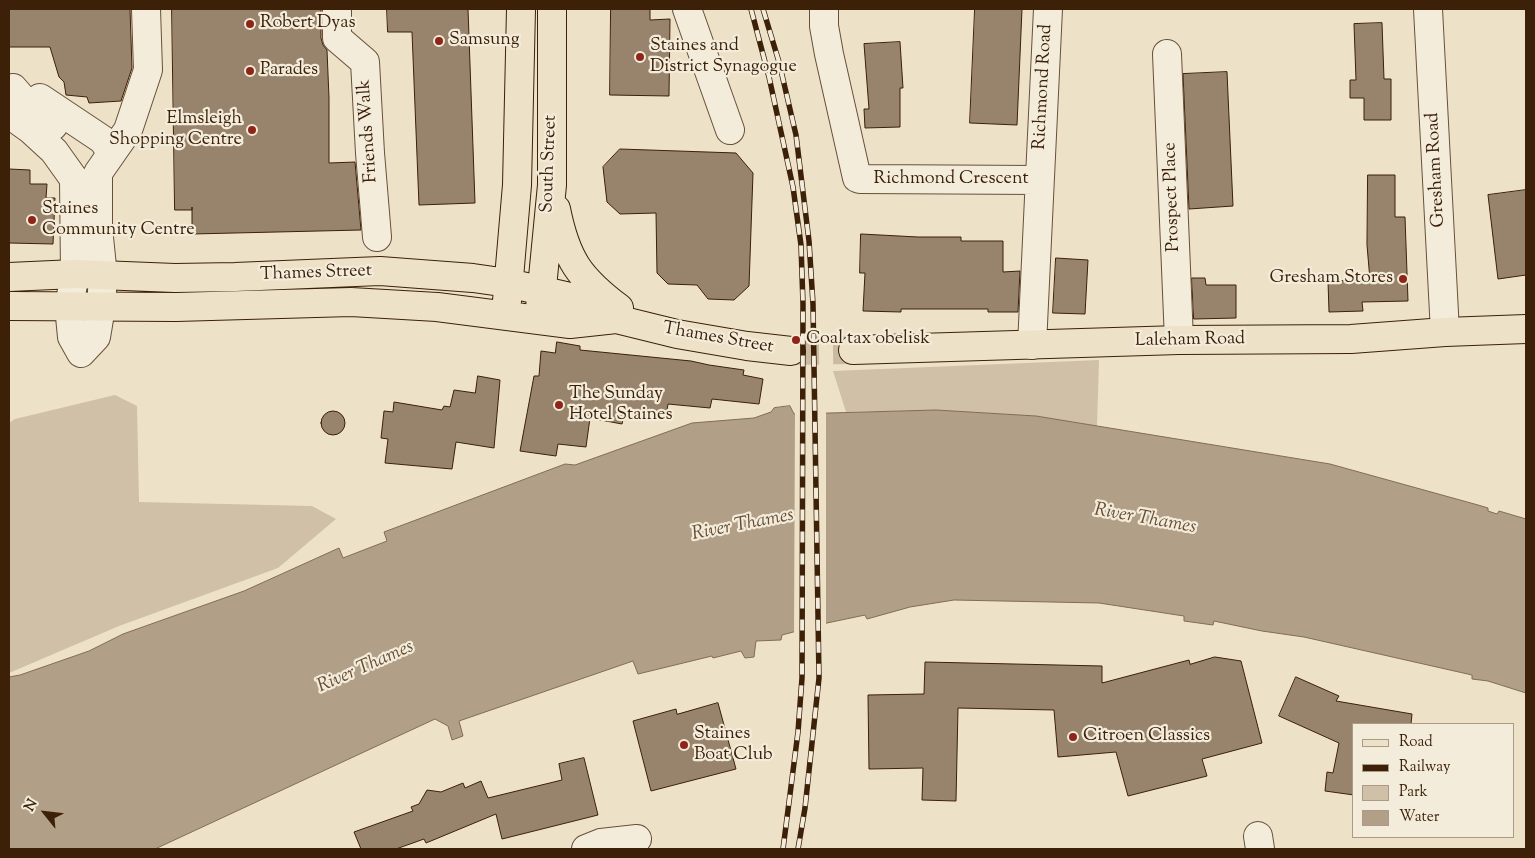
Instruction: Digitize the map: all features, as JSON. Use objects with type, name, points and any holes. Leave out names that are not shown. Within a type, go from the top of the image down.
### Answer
[{"type":"main road","name":"South Street","points":[[506,315],[518,184],[521,9]]},
{"type":"main road","name":"South Street","points":[[538,319],[552,185],[552,9]]},
{"type":"main road","points":[[552,185],[564,241],[579,270],[596,290],[643,325]]},
{"type":"main road","name":"Thames Street","points":[[9,277],[75,274],[235,278],[380,271],[474,278],[542,290],[574,298],[616,320]]},
{"type":"main road","name":"Thames Street","points":[[9,306],[182,307],[351,302],[418,305],[570,324],[616,320],[677,334],[791,351]]},
{"type":"main road","name":"Laleham Road","points":[[853,350],[1179,340],[1350,339],[1445,332],[1526,329]]},
{"type":"street","points":[[94,169],[103,276],[101,307],[96,337],[81,352],[72,337],[69,306],[94,169],[128,130],[148,70],[146,9]]},
{"type":"street","name":"Friends Walk","points":[[337,9],[337,38],[365,62],[377,237]]},
{"type":"street","points":[[687,9],[730,130]]},
{"type":"street","name":"Richmond Crescent","points":[[824,9],[824,26],[856,177],[859,179],[1039,180]]},
{"type":"street","name":"Richmond Road","points":[[1032,345],[1048,9]]},
{"type":"street","name":"Gresham Road","points":[[1428,9],[1445,332]]},
{"type":"street","name":"Prospect Place","points":[[1167,54],[1179,340]]},
{"type":"street","points":[[9,114],[30,129],[54,151],[94,169]]},
{"type":"street","points":[[586,849],[601,843],[637,839]]},
{"type":"green space","points":[[1099,360],[1097,426],[1036,416],[936,410],[846,412],[833,371]]},
{"type":"green space","points":[[115,395],[137,406],[139,502],[312,506],[336,519],[278,568],[119,626],[9,673],[9,423],[15,419]]},
{"type":"water","name":"River Thames","points":[[790,406],[794,414],[936,410],[1036,416],[1330,464],[1478,505],[1488,508],[1488,511],[1497,514],[1499,511],[1526,519],[1526,693],[1488,681],[1472,679],[1472,675],[1304,637],[1214,621],[1213,625],[1184,621],[1184,616],[1099,603],[954,600],[910,607],[867,619],[865,615],[827,623],[782,635],[781,640],[756,641],[754,657],[745,658],[741,651],[638,674],[633,661],[459,721],[463,736],[452,740],[448,726],[435,719],[155,849],[9,849],[9,677],[89,651],[123,634],[244,591],[339,548],[343,558],[387,541],[384,532],[565,464],[575,465],[692,423],[754,418],[771,412],[774,408]]},
{"type":"pier","points":[[795,410],[796,412],[826,411],[826,625],[794,635]]},
{"type":"building","points":[[9,9],[130,9],[132,68],[121,101],[89,103],[87,97],[66,95],[64,82],[59,77],[50,47],[9,47]]},
{"type":"building","name":"Elmsleigh Shopping Centre","points":[[172,9],[321,9],[321,38],[327,50],[329,163],[355,162],[361,230],[192,234],[192,210],[175,210]]},
{"type":"building","points":[[387,9],[468,9],[475,203],[419,205],[412,32],[388,32]]},
{"type":"building","name":"Staines and District Synagogue","points":[[611,9],[650,9],[650,20],[670,19],[669,96],[610,95]]},
{"type":"building","points":[[975,9],[1022,9],[1017,125],[970,123]]},
{"type":"building","points":[[1382,23],[1384,79],[1391,79],[1391,120],[1364,120],[1364,98],[1350,98],[1350,80],[1356,80],[1354,24]]},
{"type":"building","points":[[900,42],[903,88],[900,88],[900,127],[865,128],[864,109],[869,109],[864,44]]},
{"type":"building","points":[[1227,72],[1233,206],[1189,209],[1183,74]]},
{"type":"building","points":[[620,149],[736,153],[753,173],[749,286],[734,300],[708,299],[697,285],[668,284],[657,273],[656,213],[620,214],[607,202],[603,167]]},
{"type":"building","name":"Staines Community Centre","points":[[9,169],[30,170],[30,184],[47,184],[46,198],[55,198],[53,244],[9,243]]},
{"type":"building","points":[[1368,175],[1395,175],[1395,217],[1405,217],[1408,301],[1362,302],[1363,311],[1329,312],[1328,281],[1370,280],[1367,245]]},
{"type":"building","points":[[1526,190],[1526,275],[1498,279],[1488,195]]},
{"type":"building","points":[[861,234],[961,237],[961,241],[1003,241],[1003,272],[1020,271],[1018,312],[988,312],[988,309],[901,309],[901,312],[863,311],[865,273],[860,273]]},
{"type":"building","points":[[1056,258],[1088,260],[1085,314],[1053,313]]},
{"type":"building","points":[[1192,278],[1205,278],[1206,285],[1236,285],[1236,318],[1194,319]]},
{"type":"building","name":"The Sunday Hotel Staines","points":[[557,342],[580,346],[580,350],[691,361],[744,370],[743,375],[763,379],[759,404],[712,399],[710,408],[668,404],[666,416],[625,410],[622,424],[590,418],[586,447],[558,444],[556,456],[520,451],[534,376],[539,376],[541,351],[555,353]]},
{"type":"building","points":[[478,376],[500,380],[494,448],[456,442],[452,469],[385,463],[388,439],[381,438],[384,411],[393,412],[394,402],[442,410],[444,406],[450,407],[454,390],[475,393]]},
{"type":"building","points":[[333,411],[338,412],[344,418],[344,428],[338,434],[333,435],[328,434],[322,428],[321,423],[322,418],[328,412]]},
{"type":"building","points":[[1215,657],[1241,661],[1262,743],[1202,759],[1207,776],[1128,796],[1116,752],[1058,757],[1054,710],[958,708],[956,801],[922,800],[923,768],[869,769],[868,695],[924,694],[925,662],[1102,666],[1102,683],[1189,660],[1190,664]]},
{"type":"building","points":[[1296,677],[1339,696],[1336,701],[1412,714],[1411,723],[1352,723],[1352,795],[1325,791],[1327,772],[1333,773],[1339,743],[1279,716]]},
{"type":"building","name":"Staines Boat Club","points":[[718,703],[736,769],[651,791],[633,721],[676,709],[677,714]]},
{"type":"building","points":[[584,758],[598,815],[502,839],[496,814],[426,843],[424,839],[396,849],[361,849],[354,832],[413,811],[411,807],[419,804],[427,790],[441,792],[463,783],[465,788],[481,781],[488,798],[562,780],[559,764]]},
{"type":"tunnel","points":[[791,351],[853,350]]},
{"type":"railway","points":[[751,9],[769,77],[793,187],[801,245],[803,304],[802,678],[798,732],[783,849]]},
{"type":"railway","points":[[763,9],[779,62],[796,135],[809,241],[813,304],[819,678],[805,808],[798,849]]},
{"type":"place","name":"Robert Dyas","points":[[250,24]]},
{"type":"place","name":"Samsung","points":[[439,41]]},
{"type":"place","name":"Staines and District Synagogue","points":[[640,57]]},
{"type":"place","name":"Parades","points":[[250,71]]},
{"type":"place","name":"Elmsleigh Shopping Centre","points":[[252,130]]},
{"type":"place","name":"Staines Community Centre","points":[[32,220]]},
{"type":"place","name":"Gresham Stores","points":[[1403,279]]},
{"type":"place","name":"Coal tax obelisk","points":[[796,340]]},
{"type":"place","name":"The Sunday Hotel Staines","points":[[559,405]]},
{"type":"place","name":"Citroen Classics","points":[[1073,737]]},
{"type":"place","name":"Staines Boat Club","points":[[684,745]]}]
